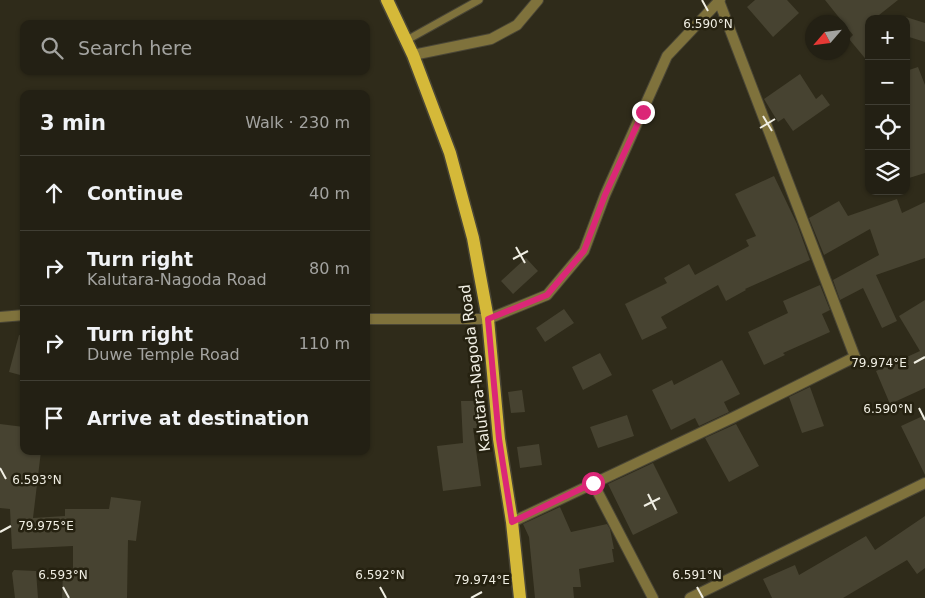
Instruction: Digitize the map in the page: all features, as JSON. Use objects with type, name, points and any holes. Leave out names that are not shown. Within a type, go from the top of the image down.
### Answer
[{"type":"main road","name":"Kalutara-Nagoda Road","points":[[387,0],[414,55],[450,153],[473,238],[488,319],[499,439],[512,522],[520,598]]},
{"type":"street","points":[[414,55],[491,40],[517,25],[538,0]]},
{"type":"street","points":[[370,319],[488,319],[547,295],[584,251],[605,195],[668,56],[719,1],[855,357],[732,418],[512,522]]},
{"type":"street","points":[[0,317],[20,315]]},
{"type":"street","points":[[593,483],[653,598]]},
{"type":"street","points":[[690,598],[925,483]]},
{"type":"lane","points":[[407,40],[479,0]]},
{"type":"building","points":[[755,0],[787,0],[799,13],[773,37],[747,7]]},
{"type":"building","points":[[825,0],[898,0],[879,15],[865,15],[865,58],[850,40],[853,35],[850,31],[850,15],[837,15]]},
{"type":"building","points":[[910,18],[925,23],[925,42],[910,37]]},
{"type":"building","points":[[918,67],[925,85],[925,173],[910,178],[910,105],[910,70]]},
{"type":"building","points":[[800,74],[816,99],[822,94],[830,105],[793,131],[784,118],[778,122],[764,99]]},
{"type":"building","points":[[774,176],[797,224],[810,260],[745,289],[726,301],[718,285],[661,317],[667,328],[642,340],[625,304],[667,283],[664,278],[689,264],[695,275],[749,246],[746,240],[756,236],[735,194]]},
{"type":"building","points":[[897,199],[902,213],[925,202],[925,258],[876,275],[897,321],[882,328],[863,288],[840,300],[833,280],[879,255],[870,229],[824,255],[809,218],[839,201],[848,216]]},
{"type":"building","points":[[526,258],[538,271],[513,294],[501,281]]},
{"type":"building","points":[[820,285],[830,310],[822,314],[830,332],[783,353],[785,355],[764,365],[748,332],[788,313],[783,301]]},
{"type":"building","points":[[925,300],[925,388],[890,404],[876,371],[920,351],[899,316]]},
{"type":"building","points":[[564,309],[574,323],[545,342],[536,328]]},
{"type":"building","points":[[19,335],[20,335],[20,375],[9,372]]},
{"type":"building","points":[[600,353],[612,375],[583,390],[572,367]]},
{"type":"building","points":[[722,360],[740,394],[724,402],[729,412],[699,426],[695,418],[671,430],[652,390],[672,380],[674,385]]},
{"type":"building","points":[[810,387],[824,426],[802,433],[789,397]]},
{"type":"building","points":[[522,390],[525,412],[511,413],[508,392]]},
{"type":"building","points":[[461,401],[478,401],[478,428],[473,428],[481,486],[443,491],[437,446],[463,443]]},
{"type":"building","points":[[627,415],[634,436],[598,448],[590,427]]},
{"type":"building","points":[[925,415],[925,475],[901,426]]},
{"type":"building","points":[[0,424],[20,426],[20,455],[41,455],[33,518],[65,516],[65,509],[109,509],[111,497],[141,501],[136,541],[128,540],[127,598],[62,598],[63,573],[73,573],[73,546],[12,549],[10,509],[0,508]]},
{"type":"building","points":[[736,424],[759,466],[729,482],[705,438]]},
{"type":"building","points":[[539,444],[542,465],[520,468],[517,447]]},
{"type":"building","points":[[653,463],[678,513],[633,535],[608,484]]},
{"type":"building","points":[[560,507],[571,532],[607,524],[610,529],[614,549],[612,549],[614,562],[579,569],[581,587],[573,587],[574,598],[535,598],[529,537],[523,524]]},
{"type":"building","points":[[925,516],[925,568],[917,574],[907,560],[843,598],[772,598],[763,579],[795,565],[799,575],[866,536],[875,550]]},
{"type":"building","points":[[14,570],[36,571],[38,598],[15,598],[12,573]]},
{"type":"route","points":[[593,483],[512,522],[499,439],[488,319],[547,295],[584,251],[605,195],[643,112]]}]
